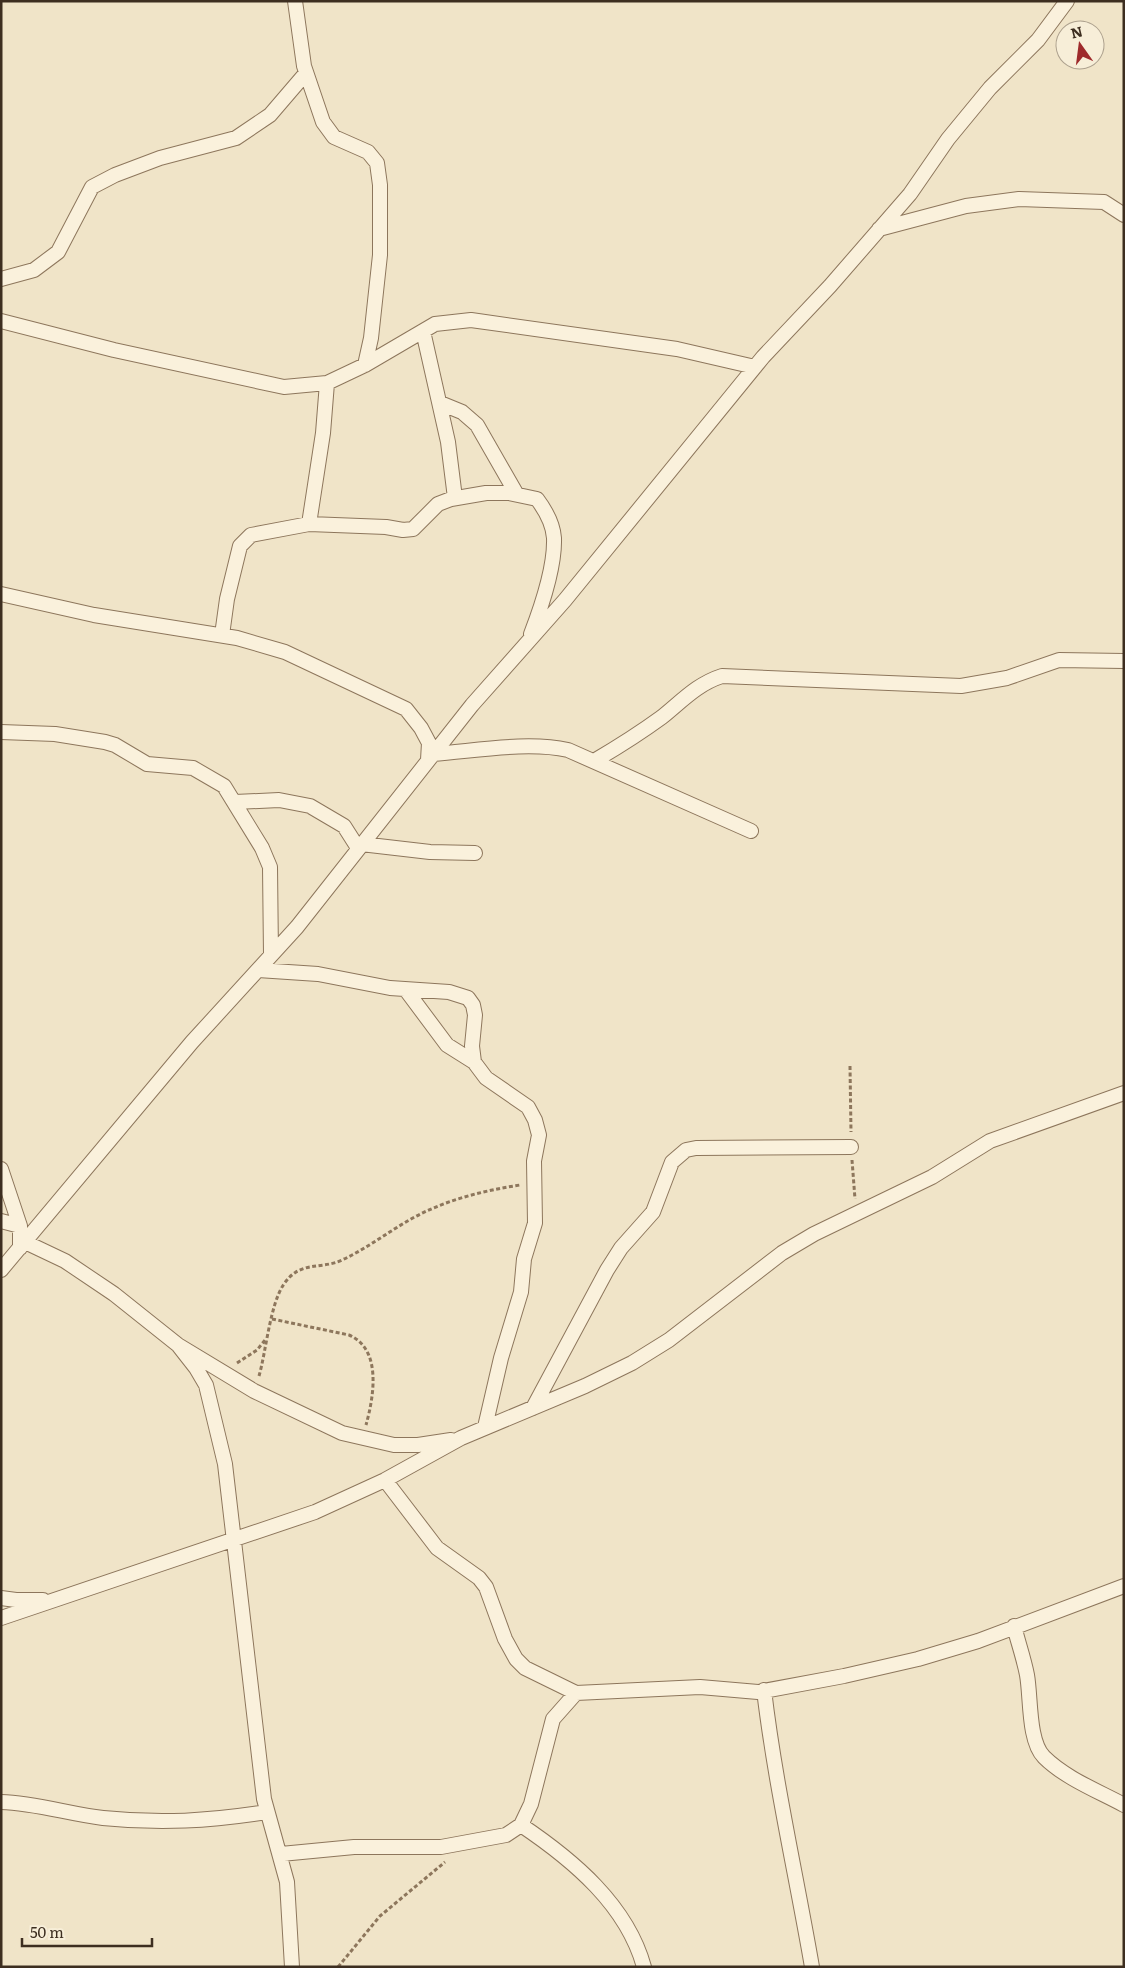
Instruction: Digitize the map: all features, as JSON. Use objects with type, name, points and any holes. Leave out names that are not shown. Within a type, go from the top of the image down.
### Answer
[{"type":"street","points":[[295,1],[306,73],[323,122],[334,137],[368,152],[377,163],[380,185],[380,255],[371,338],[365,365]]},
{"type":"street","points":[[1,1270],[192,1042],[296,927],[431,757],[529,642],[755,367],[910,194],[948,138],[990,88],[1038,40],[1067,1]]},
{"type":"street","points":[[1,279],[34,270],[58,252],[92,187],[116,175],[160,158],[236,138],[270,115],[306,73]]},
{"type":"street","points":[[879,229],[966,206],[1019,199],[1073,199],[1104,202],[1124,215]]},
{"type":"street","points":[[1,321],[114,350],[284,387],[327,383],[365,365],[435,324],[471,320],[677,348],[755,367]]},
{"type":"street","points":[[423,330],[448,442],[455,498]]},
{"type":"street","points":[[309,524],[327,383]]},
{"type":"street","points":[[440,403],[462,412],[477,425],[516,493]]},
{"type":"street","points":[[222,635],[227,599],[240,546],[251,535],[309,524],[413,529],[438,504],[455,498],[486,493],[516,493],[537,499],[548,513],[554,538],[542,605],[529,642]]},
{"type":"street","points":[[1,594],[94,615],[222,635],[285,652],[406,709],[421,728],[429,743],[431,757]]},
{"type":"street","points":[[594,761],[634,738],[708,680],[722,676],[961,686],[1007,678],[1059,660],[1124,661]]},
{"type":"street","points":[[2,734],[55,734],[90,738],[116,744],[147,764],[193,768],[224,786],[262,848],[270,867],[272,955]]},
{"type":"street","points":[[431,757],[554,747],[594,761],[751,832]]},
{"type":"street","points":[[234,802],[279,800],[310,806],[344,826],[360,846],[430,852],[476,852]]},
{"type":"street","points":[[258,970],[318,974],[390,988],[460,994],[468,998],[473,1005],[475,1015],[472,1046],[474,1062]]},
{"type":"street","points":[[406,990],[437,1035],[447,1045],[474,1062],[486,1078],[528,1107],[535,1120],[539,1135],[534,1161],[533,1182],[537,1210],[535,1223],[524,1259],[521,1292],[501,1358],[485,1427]]},
{"type":"street","points":[[1,1618],[315,1512],[385,1480],[461,1438],[624,1367],[669,1340],[782,1253],[814,1234],[908,1190],[990,1141],[1124,1093]]},
{"type":"street","points":[[533,1408],[607,1270],[621,1248],[653,1212],[672,1162],[678,1154],[696,1148],[851,1147]]},
{"type":"street","points":[[1,1169],[20,1226],[23,1244]]},
{"type":"street","points":[[1,1221],[20,1226]]},
{"type":"street","points":[[23,1244],[65,1261],[114,1294],[178,1345],[254,1391],[342,1433],[394,1445],[418,1445],[461,1438]]},
{"type":"street","points":[[178,1345],[196,1368],[206,1385],[225,1464],[235,1540],[248,1672],[267,1812],[281,1854],[287,1882],[292,1967]]},
{"type":"street","points":[[385,1480],[437,1548],[479,1578],[486,1587],[505,1639],[516,1659],[525,1668],[576,1693],[690,1687],[736,1691],[764,1690],[918,1659],[978,1641],[1124,1586]]},
{"type":"street","points":[[1,1598],[16,1600],[56,1599]]},
{"type":"street","points":[[1014,1626],[1027,1676],[1033,1731],[1038,1748],[1044,1757],[1059,1768],[1124,1805]]},
{"type":"street","points":[[764,1690],[772,1758],[785,1814],[795,1881],[812,1967]]},
{"type":"street","points":[[281,1854],[354,1847],[441,1847],[506,1835],[522,1825],[532,1804],[553,1719],[576,1693]]},
{"type":"street","points":[[1,1802],[102,1818],[142,1821],[187,1822],[267,1812]]},
{"type":"street","points":[[522,1825],[552,1846],[592,1882],[624,1921],[637,1942],[644,1967]]},
{"type":"path","points":[[254,1391],[266,1338],[283,1286],[299,1270],[313,1265],[342,1261],[412,1219],[439,1206],[477,1192],[533,1182]]},
{"type":"path","points":[[272,1319],[349,1335],[360,1340],[366,1347],[370,1360],[372,1396],[362,1437]]},
{"type":"path","points":[[221,1371],[257,1350],[266,1338]]},
{"type":"path","points":[[338,1967],[380,1916],[446,1861]]}]
